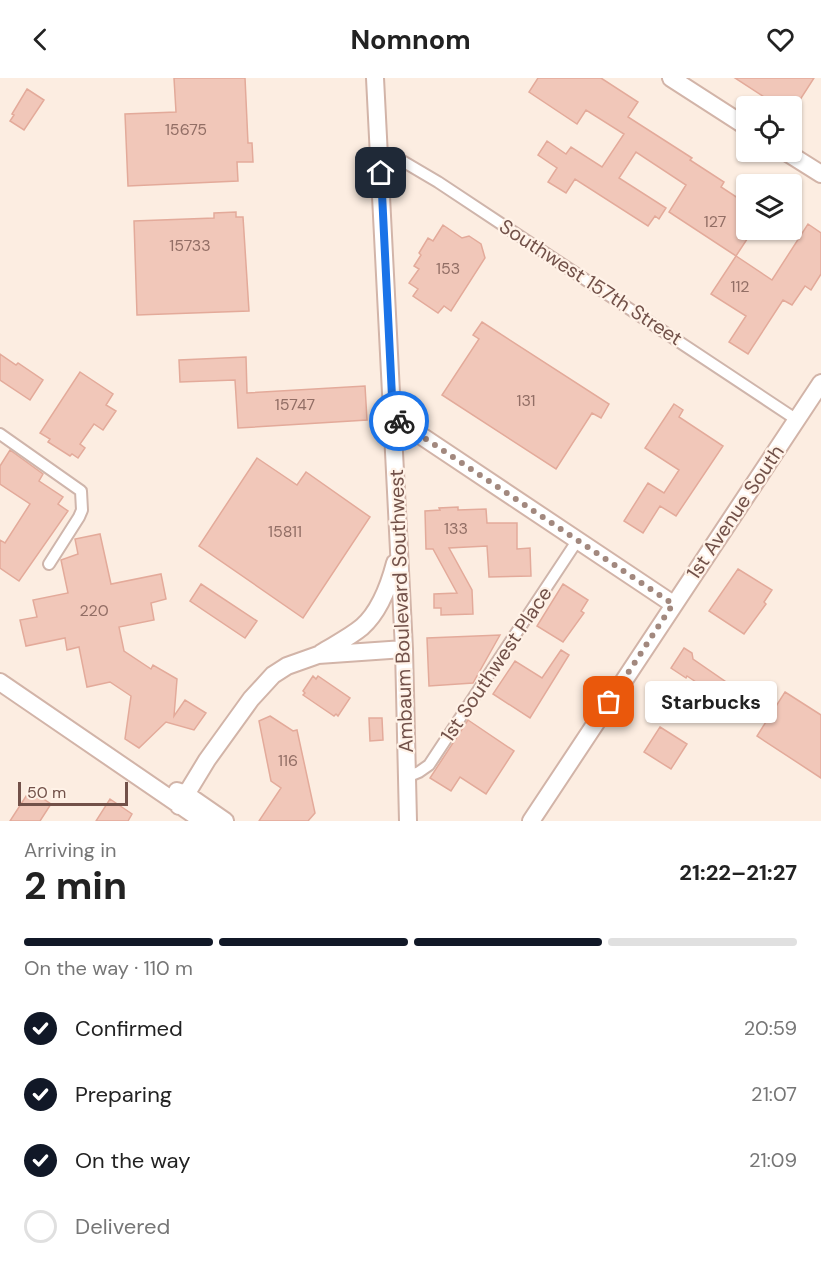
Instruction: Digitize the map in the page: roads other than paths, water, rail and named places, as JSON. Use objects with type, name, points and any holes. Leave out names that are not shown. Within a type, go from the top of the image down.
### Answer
[{"type":"street","name":"Ambaum Boulevard Southwest","points":[[375,78],[404,649],[408,821]]},
{"type":"street","points":[[671,78],[736,120]]},
{"type":"street","name":"Southwest 157th Street","points":[[380,159],[399,159],[430,177],[698,352],[797,420]]},
{"type":"street","points":[[802,162],[821,174]]},
{"type":"street","name":"1st Avenue South","points":[[531,821],[821,384]]},
{"type":"street","points":[[393,417],[673,604]]},
{"type":"street","points":[[0,434],[81,491],[82,510],[79,517],[49,564]]},
{"type":"street","name":"1st Southwest Place","points":[[407,777],[429,765],[577,541]]},
{"type":"street","points":[[182,807],[207,760],[261,686],[287,666],[318,655],[362,627],[376,610],[391,579],[399,548]]},
{"type":"street","points":[[318,655],[404,649]]},
{"type":"street","points":[[0,682],[203,821]]},
{"type":"street","points":[[137,775],[151,800],[225,821]]},
{"type":"place","name":"Starbucks","points":[[609,702]]}]
